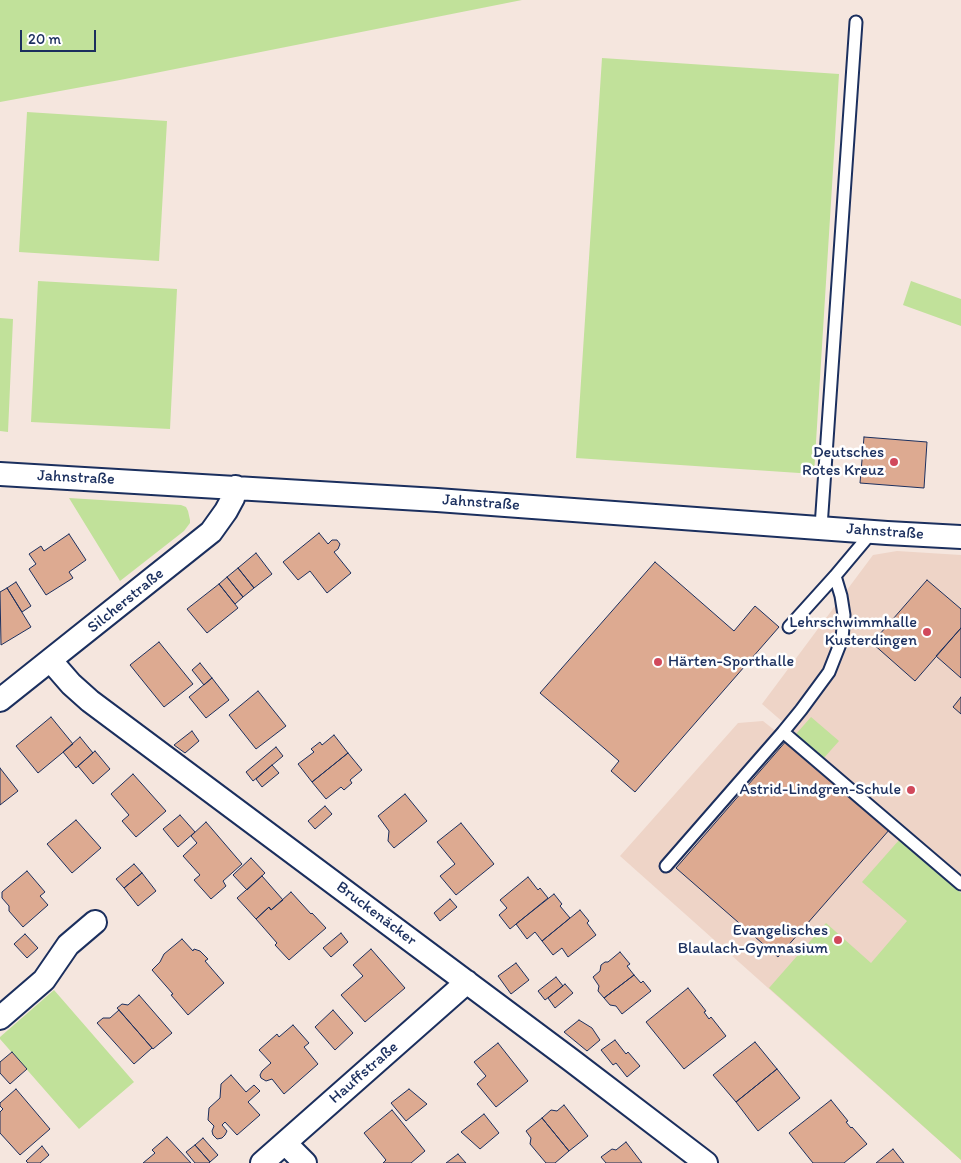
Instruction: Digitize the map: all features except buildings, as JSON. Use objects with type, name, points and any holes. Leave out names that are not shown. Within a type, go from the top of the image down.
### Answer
[{"type":"street","name":"Jahnstraße","points":[[0,474],[437,500],[961,537]]},
{"type":"street","name":"Silcherstraße","points":[[0,700],[211,532],[226,511],[236,487]]},
{"type":"street","name":"Bruckenäcker","points":[[51,661],[71,684],[90,701],[579,1065],[706,1163]]},
{"type":"street","points":[[0,1018],[44,980],[68,945],[95,922]]},
{"type":"street","name":"Hauffstraße","points":[[262,1163],[467,982]]},
{"type":"street","points":[[285,1143],[305,1163]]},
{"type":"lane","points":[[822,527],[856,22]]},
{"type":"lane","points":[[789,627],[872,532]]},
{"type":"lane","points":[[666,866],[802,710],[829,672],[842,639],[844,615],[835,576]]},
{"type":"lane","points":[[783,732],[961,884]]},
{"type":"shaded area","name":"Astrid-Lindgren-Schule","points":[[897,551],[961,555],[961,876],[762,704],[873,555]]},
{"type":"shaded area","name":"Evangelisches Blaulach-Gymnasium","points":[[763,721],[961,893],[961,1160],[620,856],[738,723]]},
{"type":"green space","points":[[0,0],[522,0],[0,102]]},
{"type":"green space","points":[[602,58],[839,74],[814,474],[576,458]]},
{"type":"green space","points":[[27,112],[167,121],[159,261],[19,252]]},
{"type":"green space","points":[[38,281],[177,289],[170,429],[31,422]]},
{"type":"green space","points":[[911,281],[961,299],[961,326],[903,305]]},
{"type":"green space","points":[[0,318],[13,319],[8,432],[0,431]]},
{"type":"green space","points":[[69,498],[181,505],[186,507],[188,511],[190,523],[184,531],[120,581]]},
{"type":"green space","points":[[811,717],[839,741],[823,759],[796,734]]},
{"type":"green space","points":[[900,839],[961,893],[961,1160],[769,988],[826,923],[871,963],[907,921],[862,882]]},
{"type":"green space","points":[[54,990],[134,1082],[79,1129],[0,1039]]},
{"type":"place","name":"Deutsches Rotes Kreuz","points":[[894,462]]},
{"type":"place","name":"Lehrschwimmhalle Kusterdingen","points":[[927,632]]},
{"type":"place","name":"Härten-Sporthalle","points":[[658,662]]},
{"type":"place","name":"Astrid-Lindgren-Schule","points":[[911,790]]},
{"type":"place","name":"Evangelisches Blaulach-Gymnasium","points":[[838,940]]}]
